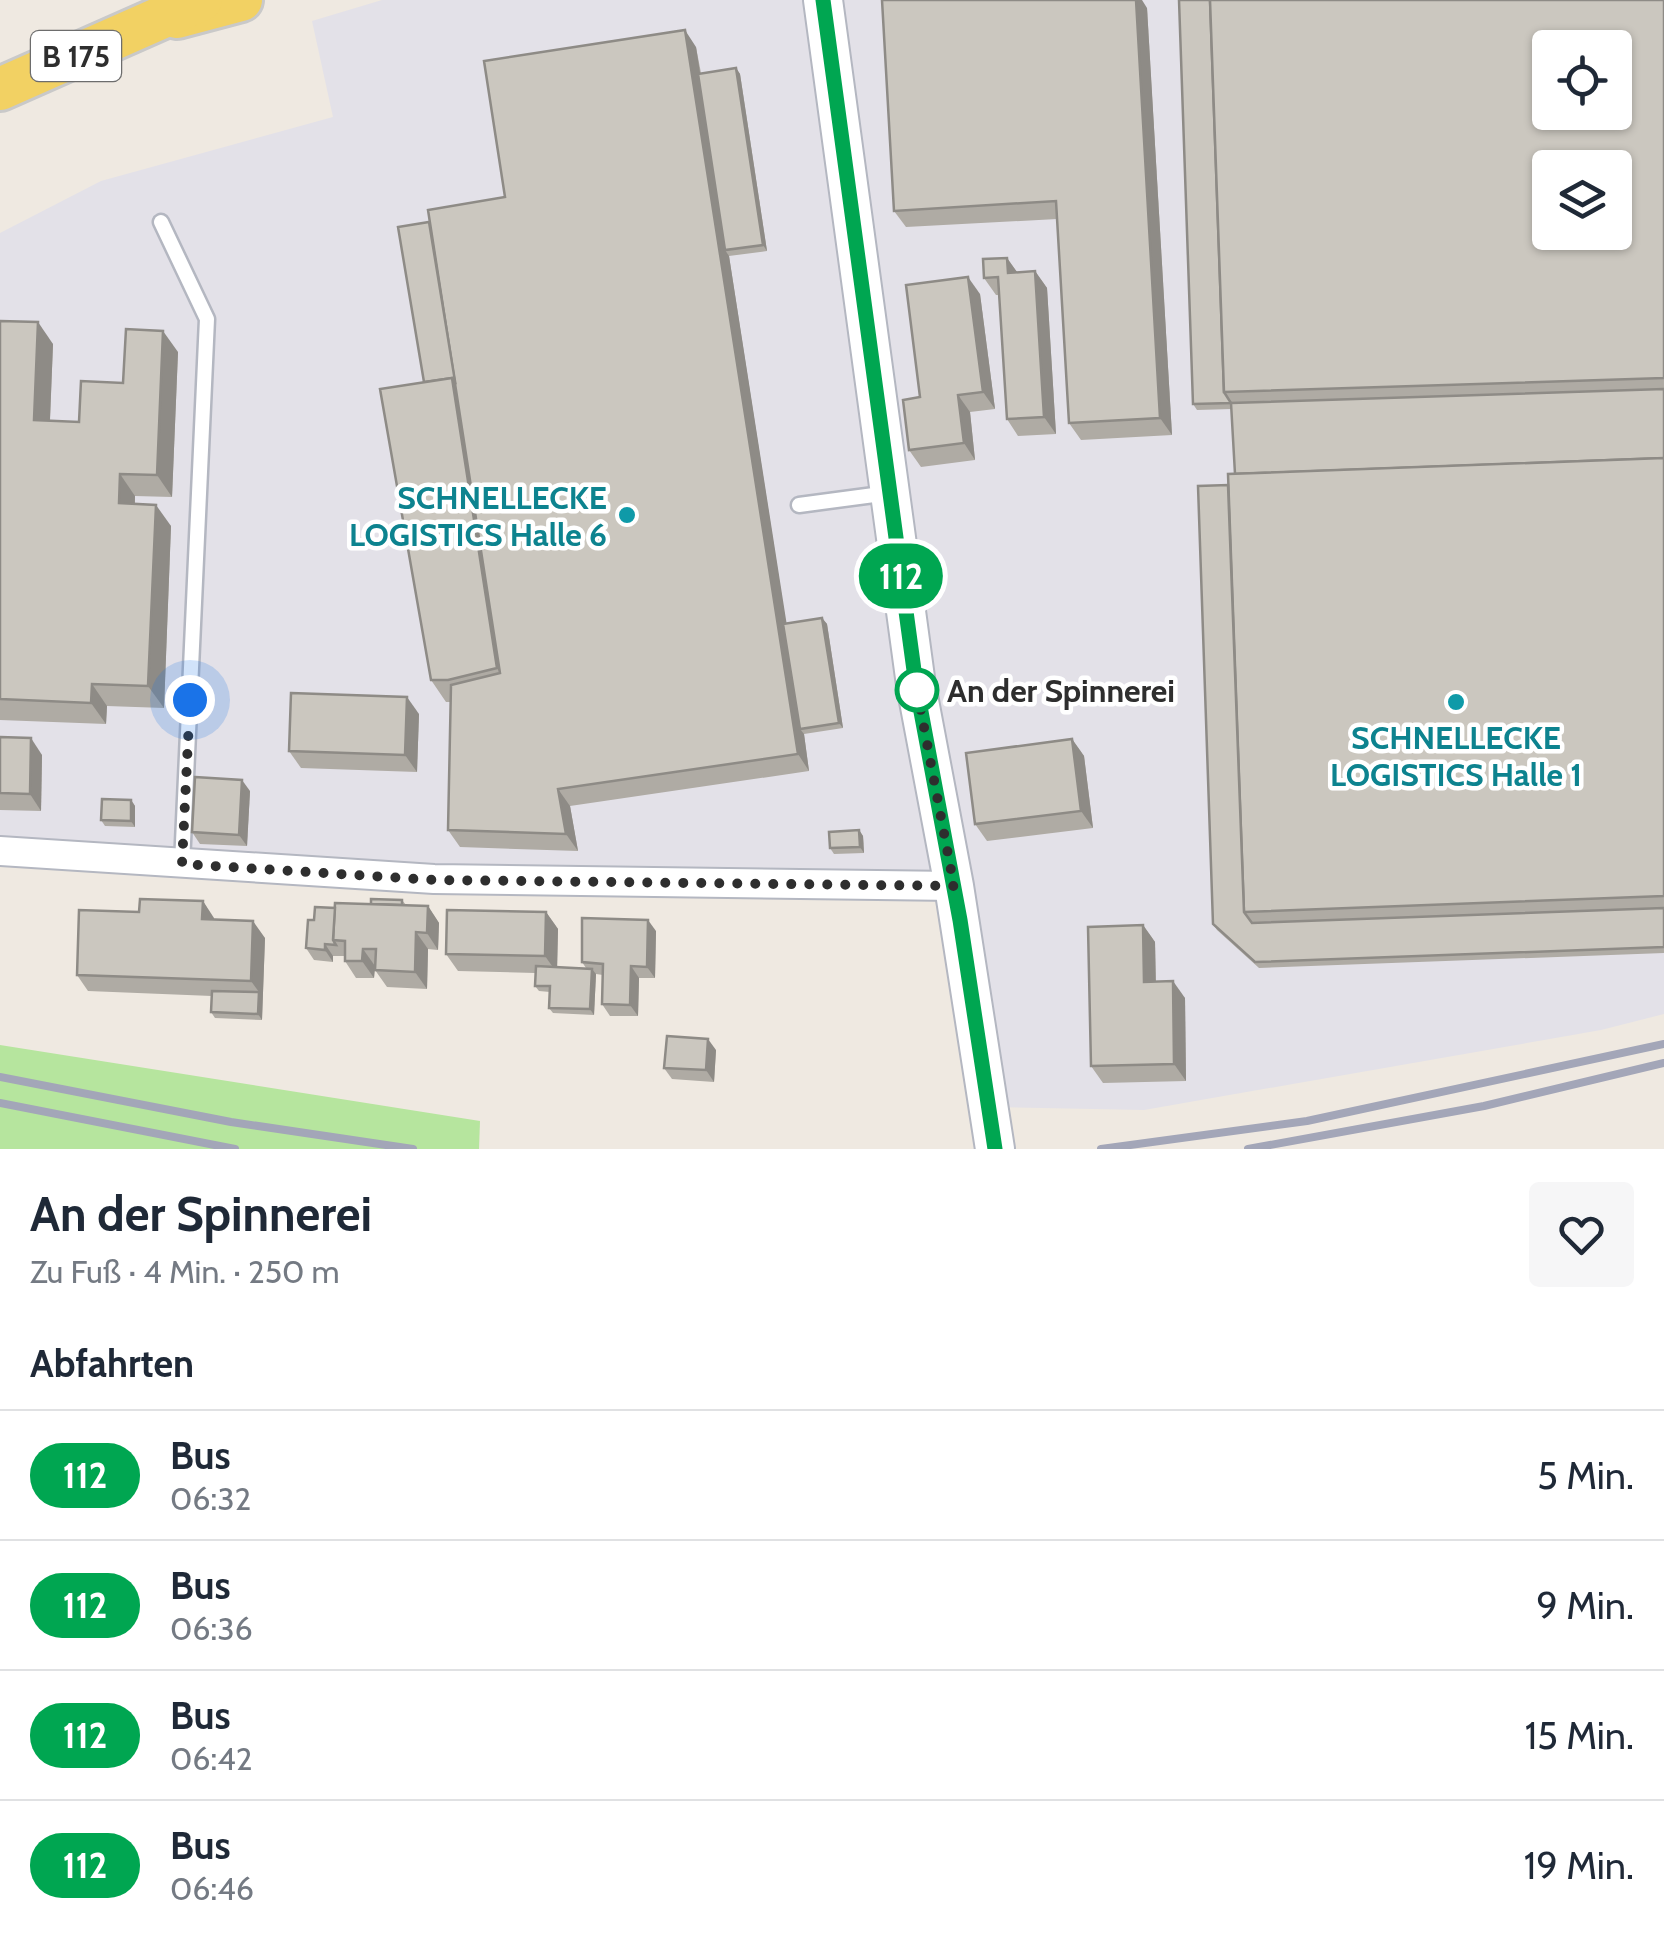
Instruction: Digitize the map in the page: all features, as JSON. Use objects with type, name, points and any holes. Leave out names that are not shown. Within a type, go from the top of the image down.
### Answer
[{"type":"main road","name":"B 175","points":[[0,90],[201,0]]},
{"type":"main road","name":"B 175","points":[[152,24],[241,0]]},
{"type":"street","points":[[821,3],[916,685],[954,886],[995,1149]]},
{"type":"street","points":[[0,852],[434,880],[954,886]]},
{"type":"lane","points":[[161,222],[206,319],[182,864]]},
{"type":"lane","points":[[799,505],[889,493]]},
{"type":"shaded area","points":[[382,0],[1664,0],[1664,1014],[1601,1030],[1144,1110],[991,1107],[954,886],[0,852],[0,233],[101,181],[333,117],[312,21]]},
{"type":"green space","points":[[0,1045],[480,1121],[479,1149],[0,1149]]},
{"type":"building","points":[[882,0],[1136,0],[1160,418],[1069,423],[1056,201],[894,211]]},
{"type":"building","points":[[1179,0],[1210,0],[1224,392],[1231,403],[1193,404]]},
{"type":"building","points":[[1210,0],[1664,0],[1664,378],[1224,392]]},
{"type":"building","name":"SCHNELLECKE LOGISTICS Halle 6","points":[[685,30],[798,754],[558,789],[566,834],[448,830],[451,685],[500,673],[428,210],[505,197],[484,61]]},
{"type":"building","points":[[736,68],[763,245],[725,250],[698,74]]},
{"type":"building","points":[[429,222],[455,381],[452,378],[424,382],[398,227]]},
{"type":"building","points":[[1007,258],[1008,273],[1035,271],[1044,417],[1007,419],[998,277],[984,278],[983,259]]},
{"type":"building","points":[[968,277],[983,392],[958,395],[964,443],[909,450],[903,400],[920,397],[906,285]]},
{"type":"building","points":[[0,321],[38,322],[34,420],[79,422],[81,381],[123,383],[126,329],[163,331],[157,475],[120,474],[119,503],[156,505],[148,686],[92,684],[91,703],[0,699]]},
{"type":"building","points":[[452,378],[497,668],[448,680],[431,680],[380,389]]},
{"type":"building","points":[[1664,389],[1664,458],[1235,474],[1231,403]]},
{"type":"building","name":"SCHNELLECKE LOGISTICS Halle 1","points":[[1664,458],[1664,896],[1244,912],[1228,474]]},
{"type":"building","points":[[1228,485],[1244,912],[1252,923],[1664,908],[1664,947],[1255,962],[1213,924],[1198,486]]},
{"type":"building","points":[[822,618],[839,723],[800,729],[783,624]]},
{"type":"building","points":[[291,693],[407,697],[405,755],[289,751]]},
{"type":"building","points":[[0,737],[31,738],[30,794],[0,793]]},
{"type":"building","points":[[1072,739],[1081,811],[975,824],[966,753]]},
{"type":"building","points":[[195,777],[242,780],[239,835],[192,832]]},
{"type":"building","points":[[102,799],[131,800],[131,821],[101,820]]},
{"type":"building","points":[[859,830],[860,847],[830,848],[829,832]]},
{"type":"building","points":[[140,899],[203,901],[202,919],[253,921],[251,981],[77,975],[79,910],[139,912]]},
{"type":"building","points":[[371,899],[402,900],[402,905],[371,904]]},
{"type":"building","points":[[335,903],[428,906],[427,933],[416,932],[415,972],[375,970],[376,949],[363,949],[362,961],[345,961],[345,941],[333,940]]},
{"type":"building","points":[[315,907],[335,908],[336,945],[325,944],[325,950],[306,948],[308,920],[314,920]]},
{"type":"building","points":[[447,910],[546,912],[545,956],[446,954]]},
{"type":"building","points":[[582,918],[648,920],[647,967],[631,966],[630,1005],[602,1004],[603,964],[582,962]]},
{"type":"building","points":[[1143,925],[1144,982],[1173,981],[1174,1064],[1091,1066],[1088,927]]},
{"type":"building","points":[[536,966],[592,969],[590,1009],[549,1008],[550,986],[535,986]]},
{"type":"building","points":[[212,991],[259,992],[258,1014],[211,1012]]},
{"type":"building","points":[[667,1036],[708,1039],[706,1070],[664,1068]]},
{"type":"railway","points":[[1101,1149],[1307,1121],[1664,1044]]},
{"type":"railway","points":[[1248,1149],[1484,1106],[1664,1063]]},
{"type":"railway","points":[[0,1077],[231,1122],[413,1149]]},
{"type":"railway","points":[[0,1103],[235,1149]]},
{"type":"bus line","name":"112","points":[[823,0],[916,685],[960,920],[995,1149]]},
{"type":"place","name":"SCHNELLECKE LOGISTICS Halle 6","points":[[627,515]]},
{"type":"place","name":"An der Spinnerei","points":[[917,690]]},
{"type":"place","name":"SCHNELLECKE LOGISTICS Halle 1","points":[[1456,702]]},
{"type":"route","points":[[190,700],[182,864],[295,868],[434,880],[954,886],[916,685],[917,690]]}]
